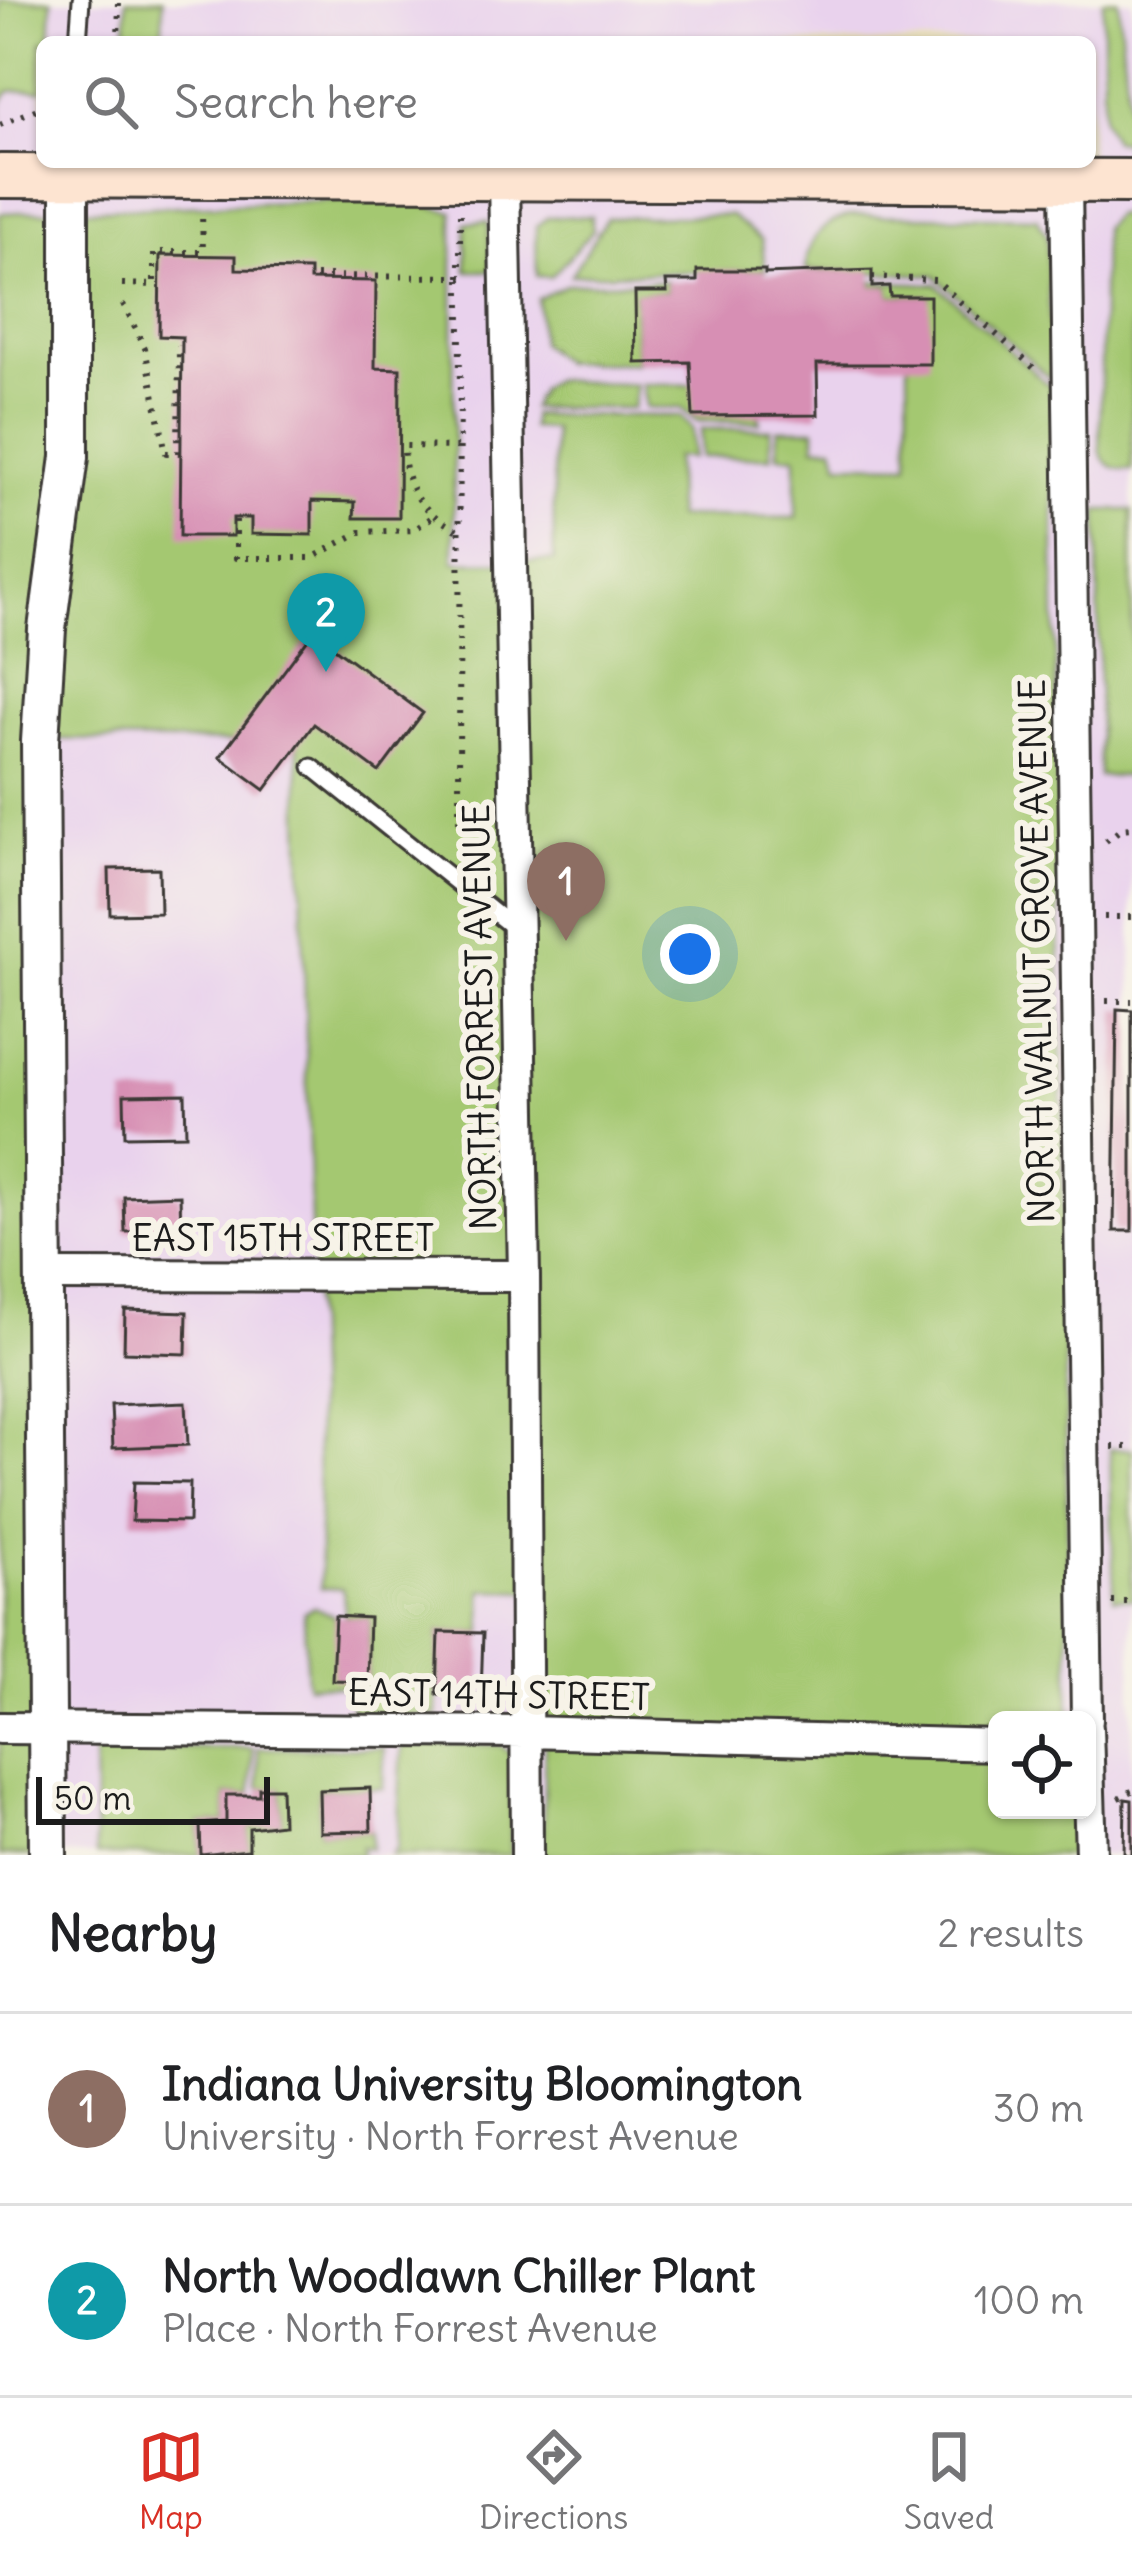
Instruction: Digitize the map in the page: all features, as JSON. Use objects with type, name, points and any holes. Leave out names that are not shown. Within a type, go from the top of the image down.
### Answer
[{"type":"main road","points":[[0,176],[70,169],[1132,181]]},
{"type":"street","points":[[48,1855],[40,741],[46,629],[70,457],[70,169]]},
{"type":"street","name":"NORTH FORREST AVENUE","points":[[504,177],[524,1276],[527,1855]]},
{"type":"street","name":"NORTH WALNUT GROVE AVENUE","points":[[1066,182],[1087,1711]]},
{"type":"street","name":"EAST 15TH STREET","points":[[43,1275],[524,1276]]},
{"type":"street","name":"EAST 14TH STREET","points":[[0,1728],[527,1732],[988,1745]]},
{"type":"street","name":"NORTH WALNUT GROVE AVENUE","points":[[1089,1819],[1090,1855]]},
{"type":"lane","points":[[78,36],[81,0]]},
{"type":"lane","points":[[313,767],[518,931]]},
{"type":"path","points":[[118,36],[119,0]]},
{"type":"path","points":[[0,124],[36,109]]},
{"type":"path","points":[[122,284],[154,285],[154,252],[202,252],[202,196]]},
{"type":"path","points":[[459,822],[460,211]]},
{"type":"path","points":[[316,276],[460,277]]},
{"type":"path","points":[[872,277],[936,280],[1053,385]]},
{"type":"path","points":[[123,304],[146,348],[166,453],[178,453],[179,344]]},
{"type":"path","points":[[459,532],[433,517],[412,494],[404,446],[460,447]]},
{"type":"path","points":[[236,520],[236,558],[313,558],[360,532],[414,530],[433,517]]},
{"type":"path","points":[[360,520],[360,532]]},
{"type":"path","points":[[1095,851],[1121,829],[1132,828]]},
{"type":"path","points":[[1117,917],[1132,917]]},
{"type":"path","points":[[1120,1001],[1132,1001]]},
{"type":"path","points":[[1104,1447],[1132,1447]]},
{"type":"path","points":[[1108,1602],[1132,1602]]},
{"type":"path","points":[[1117,1787],[1132,1788]]},
{"type":"shaded area","points":[[0,0],[1132,0],[1132,1855],[0,1855]]},
{"type":"green space","points":[[0,0],[52,0],[50,36],[36,36],[36,90],[10,91],[1,103],[0,121]]},
{"type":"green space","points":[[126,0],[163,0],[162,36],[126,36]]},
{"type":"green space","points":[[1103,0],[1118,0],[1132,143],[1113,140],[1103,119]]},
{"type":"green space","points":[[391,198],[453,212],[454,562],[554,561],[553,429],[531,428],[532,415],[680,416],[692,429],[692,458],[675,457],[676,517],[796,518],[796,457],[778,455],[778,429],[815,429],[815,446],[834,446],[839,463],[909,464],[908,364],[930,296],[890,296],[889,286],[872,287],[872,281],[936,284],[1052,388],[1070,1711],[988,1711],[988,1819],[1071,1819],[1071,1855],[543,1855],[545,1721],[540,1719],[534,1591],[482,1590],[483,1633],[439,1632],[437,1716],[351,1713],[352,1681],[367,1680],[369,1618],[345,1617],[343,1589],[321,1588],[298,743],[47,739],[55,1855],[0,1855],[0,213]]},
{"type":"green space","points":[[730,215],[762,240],[765,270],[571,275],[607,218]]},
{"type":"green space","points":[[852,215],[1037,218],[1047,236],[1051,379],[934,275],[806,270],[818,234]]},
{"type":"green space","points":[[1114,215],[1132,215],[1132,470],[1112,466],[1100,451],[1103,227]]},
{"type":"green space","points":[[591,216],[593,230],[551,277],[537,276],[536,226],[548,217]]},
{"type":"green space","points":[[488,222],[491,271],[467,271],[466,223]]},
{"type":"green space","points":[[666,281],[667,292],[635,293],[636,363],[561,362],[540,343],[538,299],[568,284]]},
{"type":"green space","points":[[554,380],[636,385],[633,408],[531,408],[539,389]]},
{"type":"green space","points":[[642,384],[693,385],[759,415],[760,422],[696,421],[681,408],[646,408]]},
{"type":"green space","points":[[701,429],[771,429],[771,457],[700,457]]},
{"type":"green space","points":[[1098,510],[1132,510],[1132,776],[1099,776]]},
{"type":"green space","points":[[1110,1449],[1132,1449],[1132,1599],[1114,1598]]},
{"type":"green space","points":[[314,1607],[335,1616],[345,1687],[307,1685],[304,1612]]},
{"type":"green space","points":[[109,1736],[128,1748],[253,1748],[251,1795],[226,1795],[226,1822],[200,1824],[201,1855],[96,1855],[94,1741]]},
{"type":"green space","points":[[402,1743],[501,1745],[511,1755],[511,1855],[391,1855],[397,1848]]},
{"type":"green space","points":[[258,1748],[384,1748],[383,1788],[319,1790],[320,1832],[371,1831],[371,1848],[361,1847],[361,1855],[224,1855],[224,1850],[249,1850],[249,1828],[282,1823],[281,1789],[259,1788]]},
{"type":"building","points":[[160,255],[236,256],[236,269],[310,270],[310,280],[376,281],[375,368],[400,369],[399,518],[354,518],[355,502],[312,501],[312,535],[251,534],[251,518],[233,518],[233,536],[180,536],[182,337],[159,336]]},
{"type":"building","points":[[697,270],[765,270],[765,274],[872,270],[872,287],[889,286],[890,296],[930,296],[930,364],[817,364],[818,415],[693,416],[690,362],[636,363],[635,292],[667,292],[666,281],[697,281]]},
{"type":"building","points":[[313,632],[423,713],[379,772],[314,724],[265,790],[220,757]]},
{"type":"building","points":[[159,868],[160,913],[110,914],[109,869]]},
{"type":"building","points":[[1117,1009],[1132,1010],[1132,1231],[1114,1231]]},
{"type":"building","points":[[185,1094],[186,1135],[125,1136],[124,1095]]},
{"type":"building","points":[[180,1195],[181,1231],[125,1232],[124,1197]]},
{"type":"building","points":[[125,1310],[187,1312],[186,1354],[124,1352]]},
{"type":"building","points":[[186,1402],[188,1445],[113,1448],[111,1405]]},
{"type":"building","points":[[134,1482],[190,1483],[189,1522],[132,1521]]},
{"type":"building","points":[[335,1616],[369,1618],[367,1681],[332,1680]]},
{"type":"building","points":[[439,1632],[483,1633],[481,1695],[437,1694]]},
{"type":"building","points":[[259,1788],[281,1788],[282,1824],[249,1828],[249,1850],[201,1855],[200,1824],[226,1822],[226,1795],[259,1795]]},
{"type":"building","points":[[370,1788],[371,1831],[320,1832],[319,1790]]},
{"type":"building","points":[[1125,1799],[1132,1800],[1132,1855],[1124,1855]]},
{"type":"place","name":"North Woodlawn Chiller Plant","points":[[326,672]]},
{"type":"place","name":"Indiana University Bloomington","points":[[566,941]]}]
